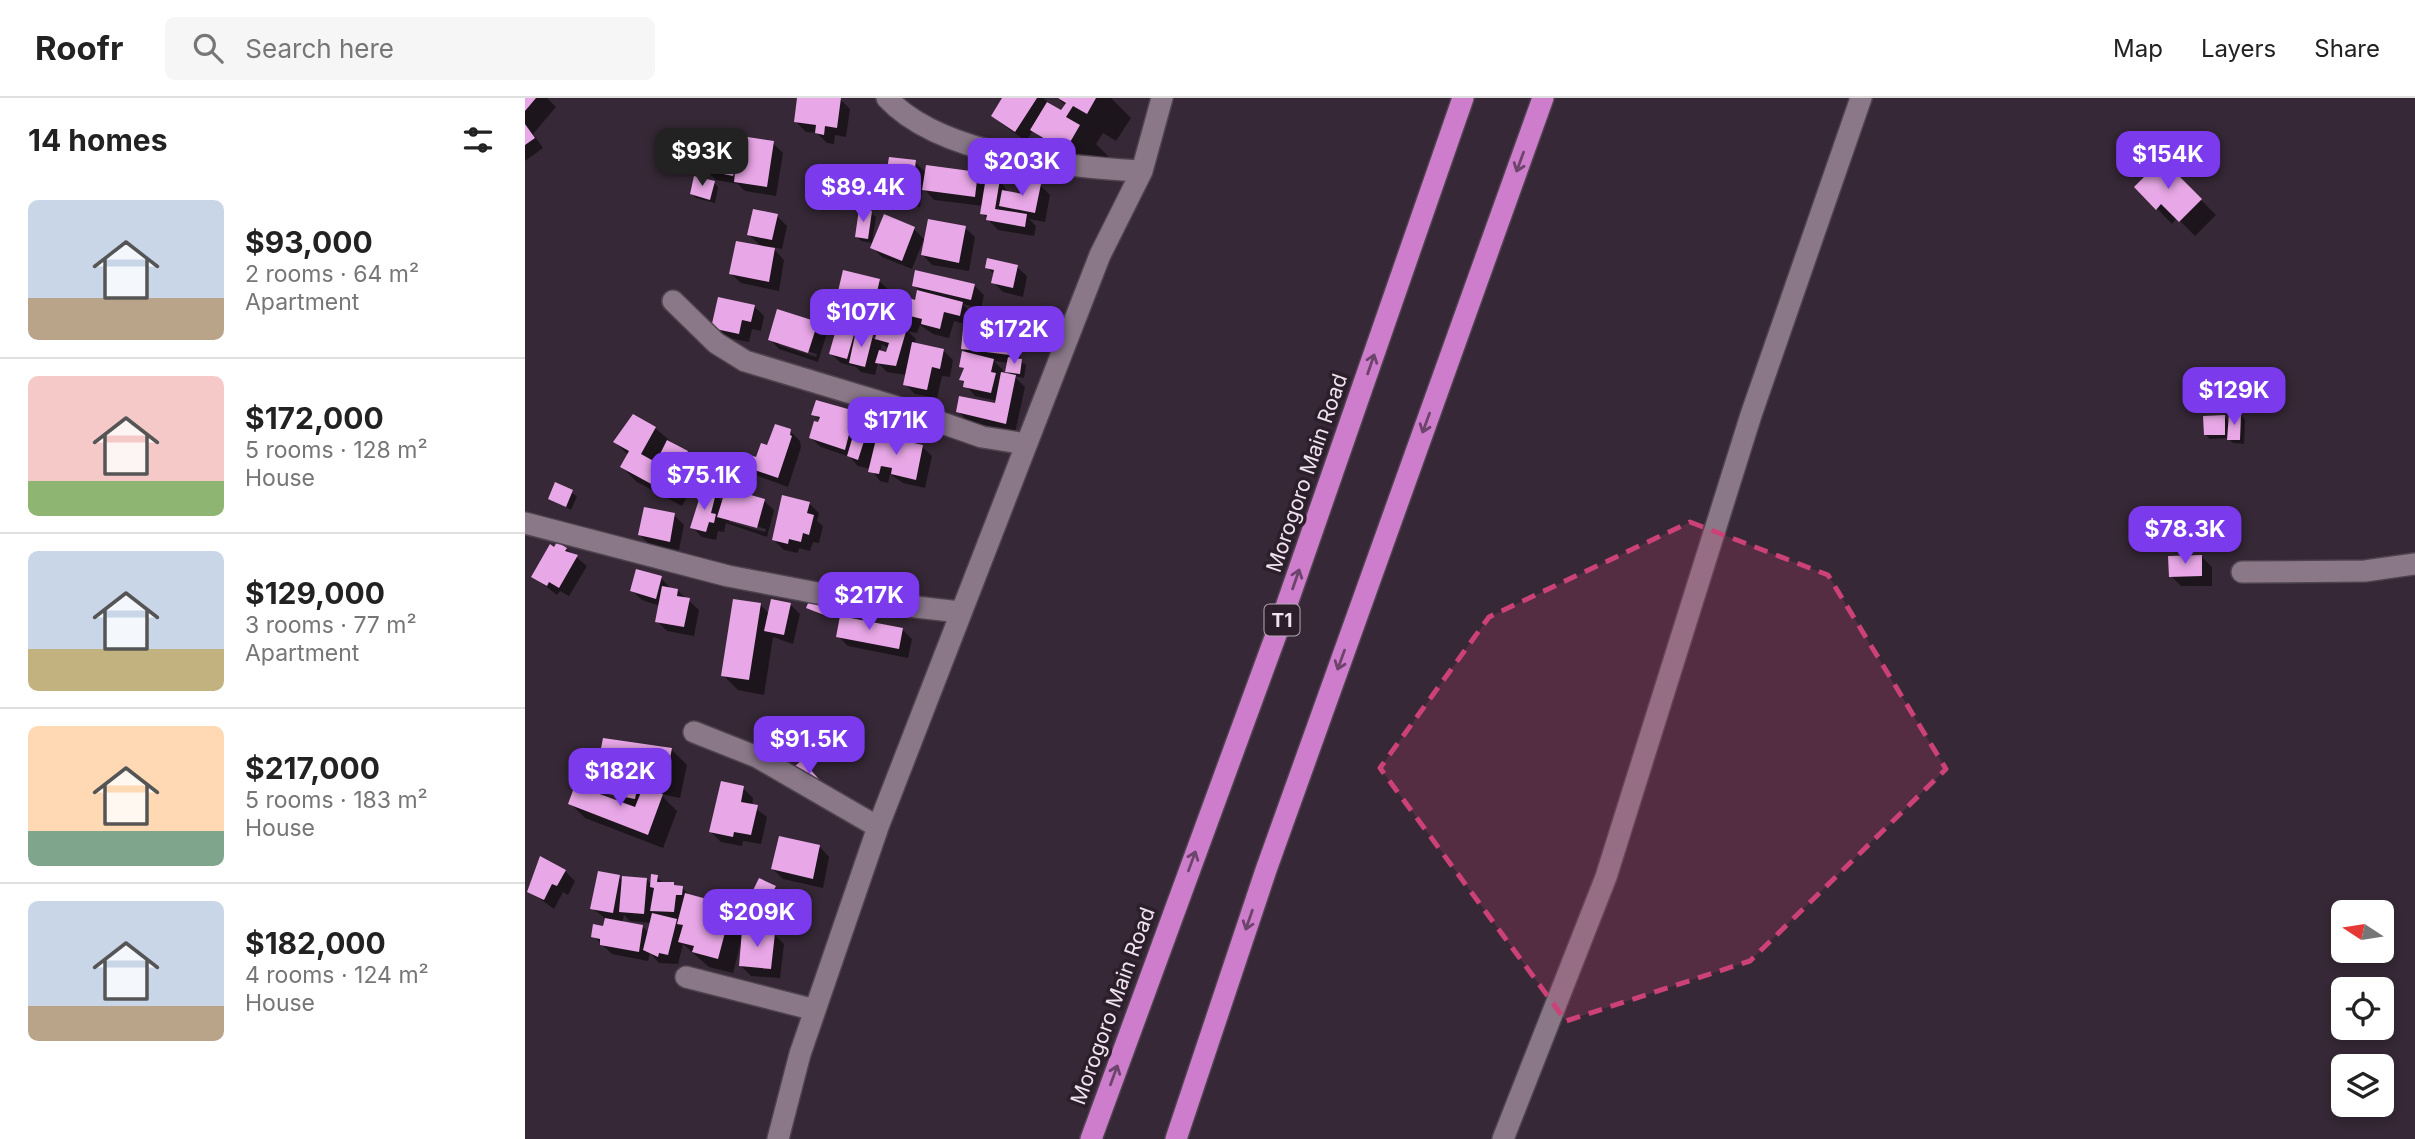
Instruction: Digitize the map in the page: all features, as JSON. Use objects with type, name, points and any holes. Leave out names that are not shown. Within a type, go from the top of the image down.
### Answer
[{"type":"highway","name":"Morogoro Main Road","points":[[1091,1139],[1280,625],[1463,98]]},
{"type":"highway","points":[[1176,1139],[1266,870],[1543,98]]},
{"type":"street","points":[[887,98],[909,118],[971,144],[1062,166],[1142,171]]},
{"type":"street","points":[[778,1139],[815,1010],[878,827],[1100,255],[1142,171],[1162,98]]},
{"type":"street","points":[[1503,1139],[1606,877],[1730,480],[1861,98]]},
{"type":"street","points":[[673,301],[716,343],[745,361],[894,406],[982,438],[1026,444]]},
{"type":"street","points":[[525,523],[728,576],[854,600],[960,612]]},
{"type":"street","points":[[2242,572],[2365,571],[2415,564]]},
{"type":"street","points":[[694,733],[757,757],[878,827]]},
{"type":"street","points":[[686,977],[815,1010]]},
{"type":"highlighted area","points":[[1690,522],[1828,575],[1946,769],[1750,961],[1566,1021],[1380,768],[1489,617]]},
{"type":"building","points":[[525,98],[536,98],[525,111]]},
{"type":"building","points":[[797,98],[841,98],[837,128],[825,126],[824,135],[815,133],[816,125],[794,122]]},
{"type":"building","points":[[1002,98],[1037,98],[1015,132],[991,116]]},
{"type":"building","points":[[1058,98],[1096,98],[1087,114],[1073,106],[1066,117],[1080,125],[1065,151],[1030,130],[1047,102],[1061,110],[1066,103]]},
{"type":"building","points":[[525,124],[535,138],[525,145]]},
{"type":"building","points":[[741,136],[774,141],[767,187],[734,182],[736,164],[733,176],[704,170],[711,139],[739,145]]},
{"type":"building","points":[[889,157],[916,160],[911,198],[883,194]]},
{"type":"building","points":[[2162,159],[2202,199],[2179,222],[2161,204],[2156,210],[2134,187]]},
{"type":"building","points":[[926,165],[978,172],[975,197],[922,190]]},
{"type":"building","points":[[694,176],[715,181],[710,200],[690,194]]},
{"type":"building","points":[[986,177],[1000,179],[995,209],[1027,214],[1025,227],[986,220],[987,215],[980,214]]},
{"type":"building","points":[[1026,181],[1041,184],[1035,213],[999,206],[1002,190],[1023,194]]},
{"type":"building","points":[[753,209],[778,214],[772,240],[747,235]]},
{"type":"building","points":[[859,209],[872,211],[868,239],[855,237]]},
{"type":"building","points":[[884,214],[915,227],[902,261],[870,248]]},
{"type":"building","points":[[928,219],[966,226],[959,263],[921,255]]},
{"type":"building","points":[[736,241],[775,248],[769,282],[729,274]]},
{"type":"building","points":[[987,258],[1018,265],[1013,288],[991,283],[994,270],[985,268]]},
{"type":"building","points":[[843,270],[880,279],[873,309],[836,300]]},
{"type":"building","points":[[915,270],[975,284],[971,300],[912,286]]},
{"type":"building","points":[[917,290],[963,302],[960,316],[944,312],[940,329],[921,324],[922,319],[910,316],[907,325],[896,322],[903,296],[915,300]]},
{"type":"building","points":[[885,293],[898,295],[893,316],[880,313]]},
{"type":"building","points":[[718,297],[755,305],[751,322],[742,320],[739,334],[711,328]]},
{"type":"building","points":[[832,308],[843,311],[839,326],[828,323]]},
{"type":"building","points":[[777,309],[818,322],[808,353],[768,340]]},
{"type":"building","points":[[964,319],[1014,324],[1010,355],[961,349]]},
{"type":"building","points":[[880,320],[907,328],[896,366],[875,363],[879,350],[886,352],[889,343],[875,339]]},
{"type":"building","points":[[837,326],[855,331],[847,359],[829,354]]},
{"type":"building","points":[[856,331],[873,335],[865,367],[849,363]]},
{"type":"building","points":[[912,342],[944,349],[940,369],[932,367],[927,390],[903,385]]},
{"type":"building","points":[[962,351],[994,359],[991,372],[996,373],[991,393],[963,387],[964,381],[959,380],[964,368],[959,367]]},
{"type":"building","points":[[1008,357],[1022,359],[1020,374],[1005,372]]},
{"type":"building","points":[[1001,372],[1016,375],[1006,424],[956,412],[959,396],[995,403]]},
{"type":"building","points":[[816,400],[855,411],[845,450],[809,438],[814,421],[818,422],[820,417],[811,415]]},
{"type":"building","points":[[861,409],[873,413],[858,460],[847,456]]},
{"type":"building","points":[[2229,413],[2241,414],[2240,440],[2227,440]]},
{"type":"building","points":[[633,414],[656,427],[641,454],[659,464],[664,456],[660,454],[667,440],[688,451],[666,492],[620,467],[629,451],[613,442]]},
{"type":"building","points":[[2225,415],[2225,435],[2204,435],[2203,416]]},
{"type":"building","points":[[775,424],[791,429],[792,436],[778,478],[746,467],[750,455],[756,457],[761,443],[767,445]]},
{"type":"building","points":[[877,435],[923,445],[916,480],[891,474],[892,468],[881,466],[879,474],[868,472]]},
{"type":"building","points":[[555,482],[573,490],[566,507],[548,499]]},
{"type":"building","points":[[726,488],[765,499],[757,528],[717,517]]},
{"type":"building","points":[[702,490],[716,493],[711,513],[716,514],[714,523],[709,522],[706,532],[690,528]]},
{"type":"building","points":[[782,495],[810,502],[807,513],[814,515],[809,535],[803,533],[801,542],[789,539],[788,544],[772,540]]},
{"type":"building","points":[[644,507],[675,513],[670,542],[638,535]]},
{"type":"building","points":[[557,542],[567,548],[565,551],[578,555],[559,588],[549,582],[547,586],[531,577],[550,544],[554,547]]},
{"type":"building","points":[[2202,555],[2202,576],[2169,577],[2168,556]]},
{"type":"building","points":[[636,569],[662,576],[656,599],[630,591]]},
{"type":"building","points":[[662,586],[678,589],[677,596],[690,598],[684,627],[655,622]]},
{"type":"building","points":[[811,596],[829,603],[824,615],[806,608]]},
{"type":"building","points":[[733,599],[761,603],[749,680],[721,676]]},
{"type":"building","points":[[771,599],[791,603],[784,635],[764,631]]},
{"type":"building","points":[[840,616],[903,628],[899,649],[836,637]]},
{"type":"building","points":[[603,738],[672,748],[665,784],[644,780],[645,773],[598,764]]},
{"type":"building","points":[[802,760],[824,785],[817,791],[795,766]]},
{"type":"building","points":[[613,771],[640,776],[635,799],[609,794]]},
{"type":"building","points":[[721,781],[744,786],[741,802],[758,805],[751,835],[734,832],[733,837],[709,832]]},
{"type":"building","points":[[575,785],[635,807],[643,787],[663,794],[648,835],[568,804]]},
{"type":"building","points":[[779,836],[820,845],[813,879],[771,869]]},
{"type":"building","points":[[540,856],[566,870],[557,886],[552,884],[544,900],[527,892]]},
{"type":"building","points":[[598,871],[620,875],[613,913],[590,909]]},
{"type":"building","points":[[651,874],[658,875],[657,882],[674,882],[674,885],[683,886],[682,895],[676,895],[674,912],[650,911],[654,888],[650,887]]},
{"type":"building","points":[[622,876],[647,878],[644,914],[619,912]]},
{"type":"building","points":[[759,878],[776,886],[759,921],[742,913]]},
{"type":"building","points":[[685,893],[732,906],[718,959],[692,952],[694,946],[678,942],[683,925],[677,924]]},
{"type":"building","points":[[652,913],[677,919],[668,955],[659,953],[658,957],[643,950]]},
{"type":"building","points":[[605,918],[643,925],[639,952],[600,945],[600,939],[591,937],[593,924],[603,926]]},
{"type":"building","points":[[742,930],[775,933],[771,969],[739,966]]}]
